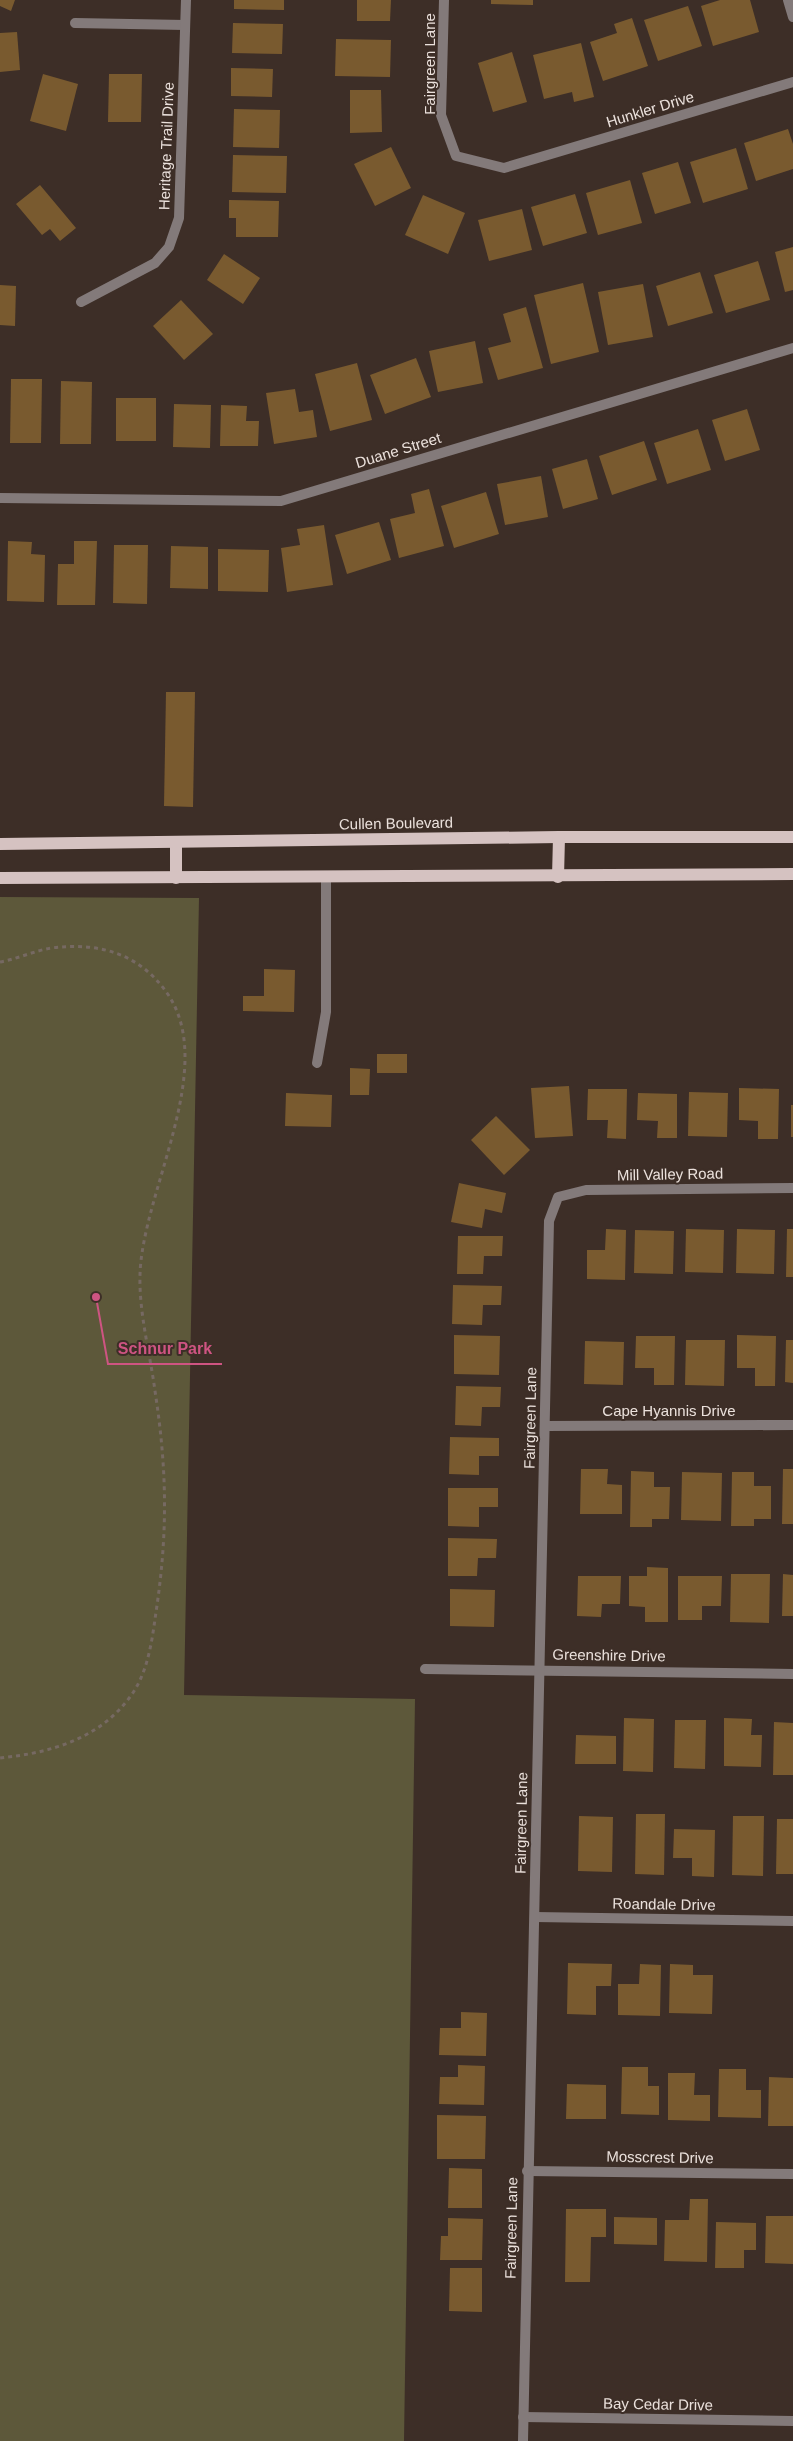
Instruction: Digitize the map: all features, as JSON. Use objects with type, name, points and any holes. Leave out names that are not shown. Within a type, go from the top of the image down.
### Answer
[{"type":"main road","name":"Cullen Boulevard","points":[[0,844],[793,837]]},
{"type":"main road","points":[[558,877],[559,838]]},
{"type":"main road","points":[[176,842],[176,878]]},
{"type":"main road","points":[[0,878],[558,877],[793,874]]},
{"type":"street","name":"Heritage Trail Drive","points":[[81,302],[155,263],[169,247],[179,218],[186,0]]},
{"type":"street","name":"Fairgreen Lane","points":[[444,0],[441,115],[456,156],[504,168],[515,164]]},
{"type":"street","points":[[788,0],[793,17]]},
{"type":"street","points":[[75,23],[185,25]]},
{"type":"street","name":"Hunkler Drive","points":[[515,164],[793,82]]},
{"type":"street","name":"Duane Street","points":[[0,498],[281,501],[793,348]]},
{"type":"street","points":[[317,1063],[326,1012],[326,877]]},
{"type":"street","name":"Mill Valley Road","points":[[554,1207],[558,1197],[586,1190],[793,1188]]},
{"type":"street","name":"Fairgreen Lane","points":[[522,2441],[549,1221],[554,1207]]},
{"type":"street","name":"Cape Hyannis Drive","points":[[545,1426],[793,1425]]},
{"type":"street","name":"Greenshire Drive","points":[[425,1669],[540,1669],[793,1674]]},
{"type":"street","name":"Roandale Drive","points":[[535,1917],[793,1921]]},
{"type":"street","name":"Mosscrest Drive","points":[[528,2171],[793,2174]]},
{"type":"street","name":"Bay Cedar Drive","points":[[523,2417],[793,2421]]},
{"type":"path","points":[[0,962],[49,948],[105,948],[124,954],[142,967],[166,991],[179,1014],[184,1042],[184,1078],[178,1116],[150,1213],[142,1250],[140,1276],[142,1308],[164,1465],[165,1531],[162,1576],[152,1640],[143,1674],[130,1697],[89,1735],[59,1747],[0,1758]]},
{"type":"shaded area","points":[[0,897],[199,898],[184,1695],[415,1699],[404,2441],[0,2441]]},
{"type":"building","points":[[0,0],[15,0],[11,11],[0,6]]},
{"type":"building","points":[[234,0],[284,0],[284,10],[234,9]]},
{"type":"building","points":[[357,0],[391,0],[390,21],[357,21]]},
{"type":"building","points":[[491,0],[533,0],[533,5],[491,4]]},
{"type":"building","points":[[720,0],[750,0],[759,32],[713,46],[701,6]]},
{"type":"building","points":[[688,6],[702,46],[658,61],[644,20]]},
{"type":"building","points":[[632,18],[648,66],[603,81],[590,42],[617,33],[614,24]]},
{"type":"building","points":[[233,23],[283,24],[282,54],[232,53]]},
{"type":"building","points":[[17,32],[20,70],[0,72],[0,33]]},
{"type":"building","points":[[336,39],[391,40],[390,77],[335,76]]},
{"type":"building","points":[[581,43],[594,97],[574,102],[572,92],[544,99],[533,55]]},
{"type":"building","points":[[512,52],[527,102],[493,112],[478,63]]},
{"type":"building","points":[[231,68],[273,69],[272,97],[231,96]]},
{"type":"building","points":[[43,74],[78,84],[66,131],[30,121]]},
{"type":"building","points":[[109,74],[142,74],[141,122],[108,122]]},
{"type":"building","points":[[350,90],[381,90],[382,132],[350,133]]},
{"type":"building","points":[[234,109],[280,110],[279,148],[233,147]]},
{"type":"building","points":[[788,129],[793,144],[793,169],[756,181],[744,143]]},
{"type":"building","points":[[391,147],[411,188],[375,206],[354,164]]},
{"type":"building","points":[[736,148],[748,189],[703,203],[690,162]]},
{"type":"building","points":[[233,155],[287,156],[286,193],[232,192]]},
{"type":"building","points":[[678,162],[691,203],[655,214],[642,173]]},
{"type":"building","points":[[630,180],[642,223],[598,235],[586,193]]},
{"type":"building","points":[[40,185],[76,228],[60,241],[50,229],[42,235],[16,204]]},
{"type":"building","points":[[575,194],[587,233],[543,246],[531,207]]},
{"type":"building","points":[[423,195],[465,213],[448,254],[405,235]]},
{"type":"building","points":[[229,200],[279,201],[278,237],[236,237],[236,218],[229,218]]},
{"type":"building","points":[[522,209],[532,250],[489,261],[478,220]]},
{"type":"building","points":[[793,247],[793,290],[785,292],[775,252]]},
{"type":"building","points":[[224,254],[260,278],[243,304],[207,280]]},
{"type":"building","points":[[758,261],[770,300],[726,313],[714,275]]},
{"type":"building","points":[[700,272],[713,313],[668,326],[656,286]]},
{"type":"building","points":[[583,283],[599,352],[551,364],[534,295]]},
{"type":"building","points":[[643,284],[653,337],[608,345],[598,292]]},
{"type":"building","points":[[0,285],[16,286],[15,326],[0,325]]},
{"type":"building","points":[[181,300],[213,334],[184,360],[153,326]]},
{"type":"building","points":[[526,307],[543,368],[498,380],[488,348],[511,342],[503,314]]},
{"type":"building","points":[[475,341],[483,383],[438,392],[429,351]]},
{"type":"building","points":[[416,358],[431,397],[385,414],[370,375]]},
{"type":"building","points":[[357,363],[372,420],[330,431],[315,374]]},
{"type":"building","points":[[11,379],[42,379],[41,443],[10,443]]},
{"type":"building","points":[[61,381],[92,382],[91,444],[60,444]]},
{"type":"building","points":[[295,389],[299,412],[313,410],[317,437],[274,444],[266,393]]},
{"type":"building","points":[[116,398],[156,398],[156,441],[116,441]]},
{"type":"building","points":[[174,404],[211,405],[210,448],[173,447]]},
{"type":"building","points":[[221,405],[247,406],[246,421],[259,421],[258,446],[220,446]]},
{"type":"building","points":[[747,409],[760,450],[725,461],[712,420]]},
{"type":"building","points":[[698,429],[711,470],[667,484],[654,443]]},
{"type":"building","points":[[644,441],[657,480],[612,495],[599,456]]},
{"type":"building","points":[[587,459],[598,499],[563,509],[552,469]]},
{"type":"building","points":[[541,476],[548,517],[505,525],[497,484]]},
{"type":"building","points":[[429,489],[444,546],[399,558],[390,519],[415,513],[411,494]]},
{"type":"building","points":[[486,492],[499,534],[454,548],[441,506]]},
{"type":"building","points":[[379,522],[391,560],[347,574],[335,535]]},
{"type":"building","points":[[324,525],[333,585],[287,592],[281,548],[300,545],[297,529]]},
{"type":"building","points":[[8,541],[32,542],[31,554],[45,555],[44,602],[7,601]]},
{"type":"building","points":[[74,541],[97,541],[95,605],[57,605],[58,564],[74,564]]},
{"type":"building","points":[[114,545],[148,545],[147,604],[113,603]]},
{"type":"building","points":[[171,546],[208,547],[208,589],[170,588]]},
{"type":"building","points":[[218,549],[269,550],[268,592],[218,591]]},
{"type":"building","points":[[166,692],[195,692],[193,807],[164,806]]},
{"type":"building","points":[[264,969],[295,970],[294,1012],[243,1011],[243,996],[264,996]]},
{"type":"building","points":[[377,1054],[407,1054],[407,1073],[377,1073]]},
{"type":"building","points":[[350,1068],[370,1069],[369,1095],[350,1095]]},
{"type":"building","points":[[569,1086],[573,1136],[535,1138],[531,1088]]},
{"type":"building","points":[[739,1088],[779,1089],[778,1139],[758,1139],[758,1121],[739,1120]]},
{"type":"building","points":[[588,1089],[627,1089],[626,1139],[607,1138],[608,1120],[587,1120]]},
{"type":"building","points":[[689,1092],[728,1093],[727,1137],[688,1136]]},
{"type":"building","points":[[286,1093],[332,1095],[331,1127],[285,1126]]},
{"type":"building","points":[[638,1093],[677,1094],[677,1138],[657,1138],[658,1121],[637,1120]]},
{"type":"building","points":[[791,1105],[793,1105],[793,1137],[791,1137]]},
{"type":"building","points":[[496,1116],[530,1150],[504,1175],[471,1140]]},
{"type":"building","points":[[459,1183],[506,1193],[502,1213],[485,1209],[482,1228],[451,1222]]},
{"type":"building","points":[[606,1229],[626,1230],[625,1280],[587,1279],[587,1250],[605,1250]]},
{"type":"building","points":[[686,1229],[724,1230],[723,1273],[685,1272]]},
{"type":"building","points":[[737,1229],[775,1230],[774,1274],[736,1273]]},
{"type":"building","points":[[787,1229],[793,1229],[793,1277],[786,1277]]},
{"type":"building","points":[[635,1230],[674,1231],[673,1274],[634,1273]]},
{"type":"building","points":[[458,1236],[503,1236],[502,1256],[484,1256],[483,1274],[457,1274]]},
{"type":"building","points":[[453,1285],[502,1286],[501,1305],[483,1305],[482,1325],[452,1324]]},
{"type":"building","points":[[454,1335],[500,1336],[499,1375],[454,1374]]},
{"type":"building","points":[[737,1335],[776,1336],[775,1386],[755,1386],[755,1368],[737,1368]]},
{"type":"building","points":[[636,1336],[675,1336],[674,1385],[654,1385],[654,1368],[635,1368]]},
{"type":"building","points":[[686,1340],[725,1340],[724,1386],[685,1385]]},
{"type":"building","points":[[786,1340],[793,1340],[793,1383],[785,1382]]},
{"type":"building","points":[[585,1341],[624,1342],[623,1385],[584,1384]]},
{"type":"building","points":[[456,1386],[501,1387],[500,1407],[482,1407],[481,1426],[455,1425]]},
{"type":"building","points":[[450,1437],[499,1438],[499,1456],[479,1456],[479,1475],[449,1474]]},
{"type":"building","points":[[581,1469],[608,1469],[607,1484],[622,1485],[622,1514],[580,1514]]},
{"type":"building","points":[[783,1469],[793,1469],[793,1524],[782,1524]]},
{"type":"building","points":[[631,1471],[654,1472],[654,1487],[670,1487],[669,1519],[652,1519],[652,1527],[630,1527]]},
{"type":"building","points":[[682,1472],[722,1473],[721,1521],[681,1520]]},
{"type":"building","points":[[732,1472],[754,1472],[754,1486],[771,1486],[771,1519],[754,1519],[754,1526],[731,1526]]},
{"type":"building","points":[[448,1488],[498,1488],[498,1507],[479,1507],[479,1527],[448,1526]]},
{"type":"building","points":[[448,1538],[497,1539],[496,1558],[478,1558],[477,1576],[448,1576]]},
{"type":"building","points":[[647,1567],[668,1568],[668,1622],[645,1622],[645,1607],[629,1606],[629,1576],[647,1576]]},
{"type":"building","points":[[731,1574],[770,1574],[769,1623],[730,1622]]},
{"type":"building","points":[[783,1574],[793,1575],[793,1616],[782,1616]]},
{"type":"building","points":[[578,1576],[621,1576],[620,1604],[602,1604],[601,1617],[577,1616]]},
{"type":"building","points":[[678,1576],[722,1576],[721,1606],[702,1606],[702,1620],[678,1620]]},
{"type":"building","points":[[450,1589],[495,1590],[494,1627],[450,1626]]},
{"type":"building","points":[[624,1718],[654,1719],[653,1772],[623,1771]]},
{"type":"building","points":[[724,1718],[752,1719],[751,1735],[762,1735],[761,1767],[724,1766]]},
{"type":"building","points":[[675,1720],[706,1720],[705,1769],[674,1768]]},
{"type":"building","points":[[774,1722],[793,1723],[793,1775],[773,1775]]},
{"type":"building","points":[[576,1735],[616,1736],[616,1764],[575,1764]]},
{"type":"building","points":[[636,1814],[665,1814],[664,1875],[635,1874]]},
{"type":"building","points":[[579,1816],[613,1817],[612,1872],[578,1871]]},
{"type":"building","points":[[733,1816],[764,1816],[763,1876],[732,1875]]},
{"type":"building","points":[[777,1819],[793,1819],[793,1874],[776,1874]]},
{"type":"building","points":[[674,1829],[715,1830],[714,1877],[692,1876],[692,1858],[673,1858]]},
{"type":"building","points":[[568,1963],[612,1964],[611,1986],[596,1986],[596,2015],[567,2014]]},
{"type":"building","points":[[640,1964],[661,1965],[660,2016],[618,2015],[618,1984],[639,1984]]},
{"type":"building","points":[[670,1964],[693,1965],[693,1975],[713,1975],[712,2014],[669,2013]]},
{"type":"building","points":[[461,2012],[487,2013],[486,2056],[439,2055],[440,2028],[461,2028]]},
{"type":"building","points":[[458,2065],[485,2066],[484,2105],[439,2104],[440,2077],[458,2077]]},
{"type":"building","points":[[622,2067],[648,2067],[648,2086],[659,2086],[659,2115],[621,2114]]},
{"type":"building","points":[[719,2069],[746,2069],[746,2090],[761,2090],[761,2118],[718,2117]]},
{"type":"building","points":[[668,2073],[695,2073],[694,2095],[710,2095],[710,2121],[668,2120]]},
{"type":"building","points":[[769,2077],[793,2078],[793,2126],[768,2126]]},
{"type":"building","points":[[567,2084],[606,2085],[606,2119],[566,2119]]},
{"type":"building","points":[[437,2115],[486,2116],[485,2159],[437,2159]]},
{"type":"building","points":[[449,2168],[482,2169],[482,2208],[448,2208]]},
{"type":"building","points":[[690,2199],[708,2199],[707,2262],[664,2261],[665,2220],[689,2220]]},
{"type":"building","points":[[566,2209],[606,2209],[606,2237],[591,2237],[590,2282],[565,2282]]},
{"type":"building","points":[[766,2216],[793,2216],[793,2264],[765,2263]]},
{"type":"building","points":[[614,2217],[657,2218],[657,2245],[614,2244]]},
{"type":"building","points":[[448,2218],[483,2219],[482,2260],[440,2260],[441,2236],[448,2236]]},
{"type":"building","points":[[716,2222],[756,2223],[756,2250],[744,2250],[744,2268],[715,2268]]},
{"type":"building","points":[[450,2268],[482,2268],[482,2312],[449,2311]]},
{"type":"place","name":"Schnur Park","points":[[96,1297]]}]
